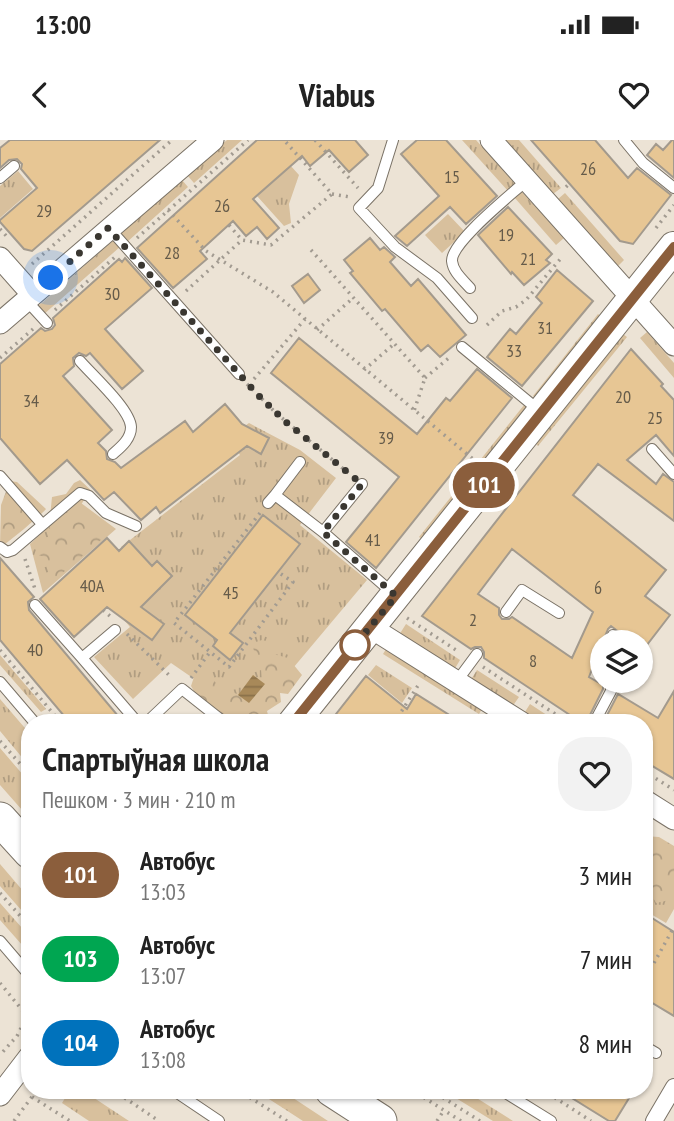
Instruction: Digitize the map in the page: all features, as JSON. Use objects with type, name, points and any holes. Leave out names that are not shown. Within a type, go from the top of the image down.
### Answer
[{"type":"main road","points":[[300,714],[370,626],[401,606],[542,413],[674,247]]},
{"type":"main road","points":[[0,819],[21,842]]},
{"type":"main road","points":[[346,1099],[380,1121]]},
{"type":"street","points":[[0,323],[213,140]]},
{"type":"street","points":[[491,140],[674,345]]},
{"type":"street","points":[[0,258],[29,297]]},
{"type":"street","points":[[370,626],[508,714]]},
{"type":"street","points":[[653,806],[674,819]]},
{"type":"street","points":[[1,1093],[21,1067]]},
{"type":"street","points":[[645,1121],[653,1121],[674,1087]]},
{"type":"lane","points":[[393,140],[378,188],[359,208],[395,247],[438,278],[472,318]]},
{"type":"lane","points":[[624,140],[643,163],[674,188]]},
{"type":"lane","points":[[0,178],[13,166]]},
{"type":"lane","points":[[470,288],[453,264],[456,247],[527,180]]},
{"type":"lane","points":[[108,228],[239,374]]},
{"type":"lane","points":[[29,297],[47,323]]},
{"type":"lane","points":[[462,347],[542,413]]},
{"type":"lane","points":[[80,361],[129,419],[131,426],[128,438],[113,454]]},
{"type":"lane","points":[[652,449],[674,474]]},
{"type":"lane","points":[[300,461],[271,499],[323,532],[401,606]]},
{"type":"lane","points":[[0,475],[42,524]]},
{"type":"lane","points":[[323,532],[362,484]]},
{"type":"lane","points":[[0,547],[9,552],[75,496],[83,493],[89,495],[106,513],[136,526]]},
{"type":"lane","points":[[506,612],[522,590],[559,612]]},
{"type":"lane","points":[[35,605],[130,714]]},
{"type":"lane","points":[[82,658],[117,626]]},
{"type":"lane","points":[[457,681],[475,657]]},
{"type":"lane","points":[[0,682],[27,714]]},
{"type":"lane","points":[[156,714],[182,689],[214,714]]},
{"type":"lane","points":[[599,714],[610,693]]},
{"type":"lane","points":[[0,941],[21,966]]},
{"type":"lane","points":[[186,1099],[219,1121]]},
{"type":"lane","points":[[516,1099],[551,1121]]},
{"type":"path","points":[[31,264],[172,140]]},
{"type":"path","points":[[229,225],[242,240],[271,245],[332,194],[284,140]]},
{"type":"path","points":[[315,140],[362,193]]},
{"type":"path","points":[[194,187],[199,192]]},
{"type":"path","points":[[168,211],[200,246],[219,261],[266,287],[473,459]]},
{"type":"path","points":[[174,302],[242,240]]},
{"type":"path","points":[[311,250],[425,378]]},
{"type":"path","points":[[414,411],[425,378],[500,313],[526,300],[562,257]]},
{"type":"path","points":[[317,330],[354,298]]},
{"type":"path","points":[[249,386],[305,319]]},
{"type":"path","points":[[364,370],[394,344]]},
{"type":"path","points":[[239,374],[276,414],[362,484]]},
{"type":"path","points":[[271,499],[174,623],[229,667],[293,582],[278,572]]},
{"type":"path","points":[[19,544],[35,586],[35,605]]},
{"type":"path","points":[[401,606],[556,714]]},
{"type":"path","points":[[103,610],[182,689],[210,652]]},
{"type":"path","points":[[0,650],[53,714]]},
{"type":"path","points":[[400,714],[420,684],[408,677]]},
{"type":"path","points":[[50,710],[56,705]]},
{"type":"path","points":[[0,741],[21,765]]},
{"type":"path","points":[[653,777],[674,790]]},
{"type":"path","points":[[0,893],[21,917]]},
{"type":"path","points":[[654,963],[674,928]]},
{"type":"path","points":[[0,983],[21,1009]]},
{"type":"path","points":[[0,1055],[21,1028]]},
{"type":"path","points":[[14,1121],[30,1099]]},
{"type":"path","points":[[35,1099],[70,1121]]},
{"type":"path","points":[[126,1099],[159,1121]]},
{"type":"path","points":[[252,1099],[287,1121]]},
{"type":"path","points":[[426,1099],[461,1121]]},
{"type":"path","points":[[445,1099],[480,1121]]},
{"type":"path","points":[[557,1099],[591,1121]]},
{"type":"path","points":[[437,1121],[444,1110]]},
{"type":"green space","points":[[227,140],[242,140],[194,183],[187,175]]},
{"type":"green space","points":[[462,140],[476,140],[515,184],[508,191]]},
{"type":"green space","points":[[506,140],[519,140],[561,188],[553,194]]},
{"type":"green space","points":[[290,165],[299,175],[289,204],[291,223],[284,226],[257,196]]},
{"type":"green space","points":[[18,171],[33,189],[0,218],[0,186]]},
{"type":"green space","points":[[182,180],[188,187],[126,243],[119,235]]},
{"type":"green space","points":[[521,191],[564,238],[556,245],[514,197]]},
{"type":"green space","points":[[565,193],[624,260],[617,267],[558,199]]},
{"type":"green space","points":[[448,214],[465,232],[442,253],[425,235]]},
{"type":"green space","points":[[115,239],[121,246],[43,315],[36,308]]},
{"type":"green space","points":[[598,314],[604,319],[539,401],[533,396]]},
{"type":"green space","points":[[647,332],[674,363],[674,378],[640,338]]},
{"type":"green space","points":[[623,334],[627,337],[538,446],[534,442]]},
{"type":"green space","points":[[524,405],[530,410],[425,541],[419,537]]},
{"type":"green space","points":[[249,423],[300,450],[336,478],[300,525],[367,580],[254,714],[245,714],[171,663],[133,699],[94,657],[130,627],[114,608],[145,577],[121,547],[240,455],[228,438]]},
{"type":"green space","points":[[80,480],[94,493],[92,499],[84,500],[76,513],[87,519],[95,515],[110,532],[51,583],[47,557],[37,555],[38,539],[48,537],[52,497],[66,494],[74,483]]},
{"type":"green space","points":[[10,481],[17,482],[46,509],[0,547],[1,505]]},
{"type":"green space","points":[[77,500],[116,529],[43,593],[30,544]]},
{"type":"green space","points":[[406,624],[460,660],[454,670],[399,635]]},
{"type":"green space","points":[[262,640],[271,642],[270,653],[288,658],[302,675],[288,694],[280,693],[281,702],[267,711],[268,714],[206,712],[191,686],[195,674],[209,671],[218,687],[240,695],[262,679],[260,659],[252,643]]},
{"type":"green space","points":[[388,646],[483,707],[479,714],[383,654]]},
{"type":"green space","points":[[0,655],[46,709],[41,712],[0,665]]},
{"type":"green space","points":[[376,665],[412,688],[402,703],[368,675]]},
{"type":"green space","points":[[477,670],[519,697],[512,707],[470,681]]},
{"type":"green space","points":[[0,699],[21,724],[21,756],[0,731]]},
{"type":"green space","points":[[530,704],[545,714],[524,714]]},
{"type":"green space","points":[[0,748],[21,772],[21,809],[0,785]]},
{"type":"green space","points":[[653,837],[674,846],[674,899],[656,903],[653,898]]},
{"type":"green space","points":[[653,840],[674,853],[674,909],[666,923],[653,915]]},
{"type":"green space","points":[[0,864],[21,888],[21,910],[0,886]]},
{"type":"green space","points":[[0,903],[21,927],[21,944],[0,920]]},
{"type":"green space","points":[[64,1099],[96,1099],[129,1121],[89,1121],[62,1103]]},
{"type":"green space","points":[[269,1099],[295,1099],[328,1121],[303,1121]]},
{"type":"green space","points":[[458,1099],[478,1099],[513,1121],[493,1121]]},
{"type":"shaded area","points":[[253,675],[265,684],[249,703],[238,695]]},
{"type":"building","points":[[10,140],[160,140],[32,251],[24,249],[0,222],[37,188],[21,169],[22,164],[17,159],[9,160],[0,168],[0,148]]},
{"type":"building","points":[[257,140],[355,140],[368,155],[349,172],[329,150],[310,166],[302,156],[253,199],[279,228],[267,239],[257,227],[246,236],[233,221],[200,251],[207,259],[173,288],[137,248]]},
{"type":"building","points":[[417,140],[446,140],[497,196],[466,224],[450,207],[407,246],[395,236],[439,196],[401,154]]},
{"type":"building","points":[[531,140],[595,140],[628,178],[637,168],[671,195],[633,244],[620,241]]},
{"type":"building","points":[[672,140],[674,178],[647,155],[656,144],[663,150]]},
{"type":"building","points":[[508,207],[552,254],[546,260],[550,263],[524,285],[512,272],[511,274],[478,235]]},
{"type":"building","points":[[370,238],[380,250],[384,247],[395,257],[390,262],[411,286],[418,279],[466,335],[440,357],[428,345],[421,351],[350,273],[353,271],[344,260]]},
{"type":"building","points":[[125,258],[152,288],[105,329],[143,371],[122,389],[90,353],[86,356],[79,353],[73,358],[74,366],[63,376],[112,430],[98,443],[106,451],[107,459],[121,468],[185,421],[193,432],[225,404],[242,424],[269,438],[261,454],[247,446],[160,513],[156,507],[141,520],[114,492],[104,500],[67,460],[40,484],[0,438],[0,364],[41,328],[45,331],[52,329],[55,325],[53,318],[119,259],[122,262]]},
{"type":"building","points":[[557,270],[593,301],[522,386],[487,357],[510,329],[516,334],[542,303],[536,297]]},
{"type":"building","points":[[308,274],[320,290],[304,303],[292,286]]},
{"type":"building","points":[[299,338],[417,434],[446,398],[450,401],[477,369],[512,398],[376,568],[346,542],[399,477],[271,373]]},
{"type":"building","points":[[631,349],[674,400],[674,456],[656,435],[627,460],[656,484],[663,474],[674,482],[674,521],[598,464],[573,495],[666,570],[645,596],[670,615],[653,637],[653,630],[616,630],[611,626],[608,630],[590,630],[590,693],[601,693],[590,714],[568,714],[484,658],[481,647],[471,649],[422,616]],"holes":[[[512,549],[593,612],[572,658],[512,617],[502,619],[499,608],[478,594]]]},
{"type":"building","points":[[263,515],[300,544],[230,633],[243,643],[230,660],[213,646],[217,640],[185,615]]},
{"type":"building","points":[[107,538],[119,551],[129,541],[152,566],[157,561],[172,576],[141,607],[164,624],[152,640],[107,607],[74,637],[40,599]]},
{"type":"building","points":[[0,558],[34,597],[28,602],[29,610],[116,714],[62,714],[0,640]]},
{"type":"building","points":[[366,676],[407,709],[416,694],[448,714],[336,714]]},
{"type":"building","points":[[674,691],[674,779],[653,766],[653,715],[658,718]]},
{"type":"building","points":[[618,694],[651,714],[608,714]]},
{"type":"building","points":[[653,919],[674,932],[674,1016],[653,1003]]},
{"type":"building","points":[[574,1099],[628,1099],[615,1121],[609,1121]]},
{"type":"bus line","name":"101","points":[[300,714],[674,247]]},
{"type":"route","points":[[51,278],[108,228],[276,414],[362,484],[323,532],[396,596],[355,645]]}]
